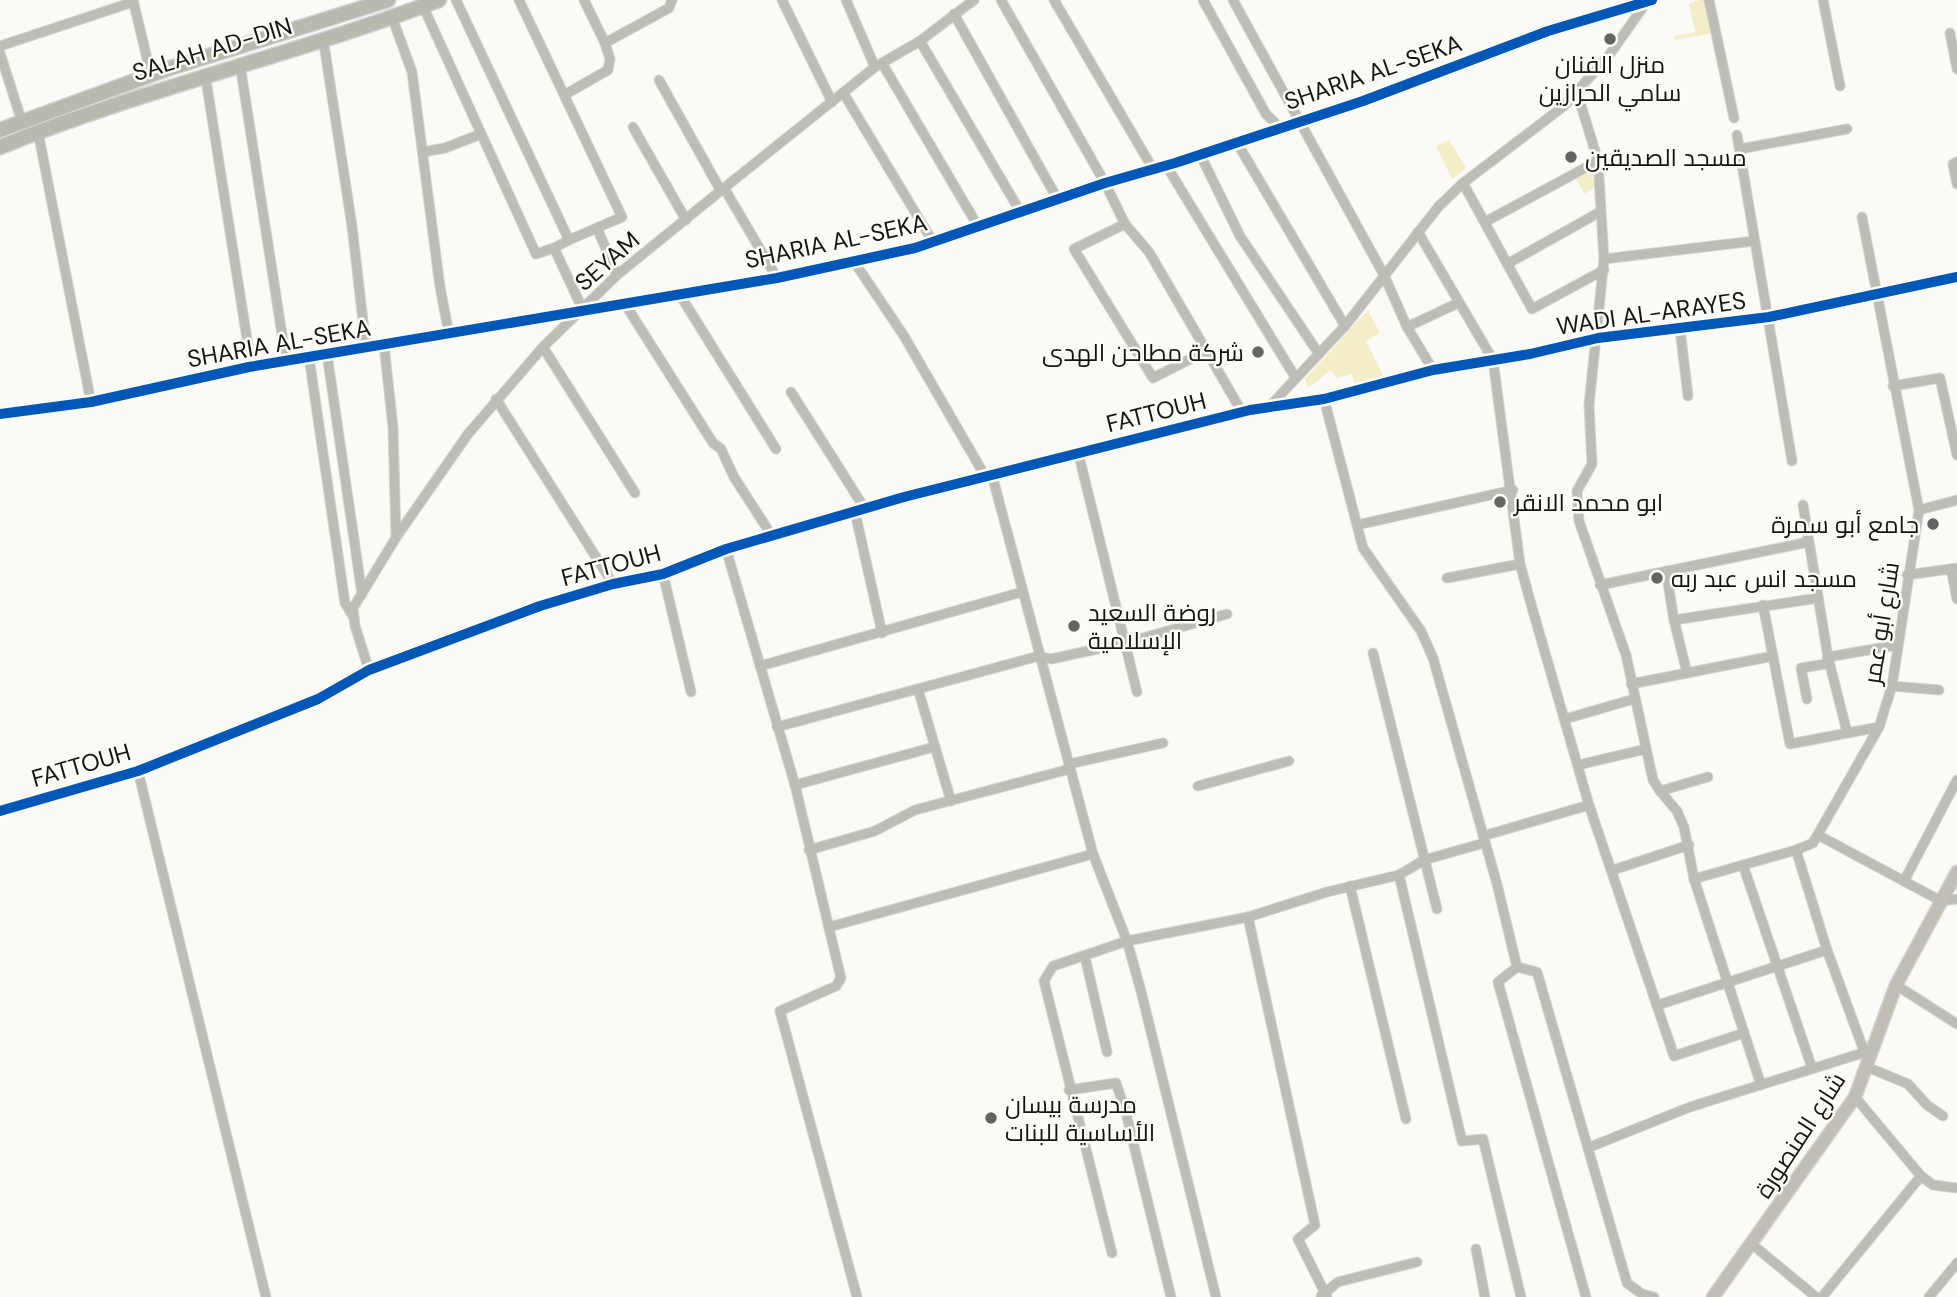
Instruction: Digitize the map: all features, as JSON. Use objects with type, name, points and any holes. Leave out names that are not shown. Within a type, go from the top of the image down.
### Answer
[{"type":"highway","name":"SALAH AD-DIN","points":[[0,130],[348,6],[388,0]]},
{"type":"highway","name":"SALAH AD-DIN","points":[[0,147],[72,117],[439,0]]},
{"type":"main road","name":"شارع المنصورة","points":[[1713,1297],[1856,1097],[1867,1067],[1868,1051],[1896,985],[1957,872]]},
{"type":"street","points":[[457,0],[569,240]]},
{"type":"street","points":[[423,6],[536,254],[622,218],[566,94],[519,0]]},
{"type":"street","points":[[605,43],[669,8],[672,0]]},
{"type":"street","points":[[782,0],[832,102]]},
{"type":"street","points":[[846,0],[879,65],[979,228]]},
{"type":"street","points":[[954,0],[957,12],[1058,200]]},
{"type":"street","name":"SEYAM","points":[[353,617],[353,608],[397,536],[496,399],[582,308],[617,275],[879,65],[920,41],[974,0]]},
{"type":"street","points":[[1001,0],[1105,183],[1125,224],[1149,251],[1206,351],[1246,411]]},
{"type":"street","points":[[1054,0],[1153,169]]},
{"type":"street","points":[[1203,0],[1266,114],[1279,127]]},
{"type":"street","points":[[1233,0],[1384,275],[1407,327],[1433,370]]},
{"type":"street","points":[[1709,0],[1734,118]]},
{"type":"street","points":[[1823,0],[1840,86]]},
{"type":"street","points":[[0,46],[133,1],[151,75]]},
{"type":"street","points":[[566,94],[608,70],[610,59],[605,43],[586,1]]},
{"type":"street","points":[[1270,406],[1345,326],[1418,232],[1463,183],[1550,118],[1577,92],[1610,54],[1649,1]]},
{"type":"street","name":"SHARIA AL-SEKA","points":[[0,414],[91,402],[249,366],[450,334],[582,308],[680,295],[855,263],[979,228],[1105,183],[1424,79],[1548,31],[1649,1]]},
{"type":"street","points":[[391,17],[409,57],[440,287],[450,334]]},
{"type":"street","points":[[1950,33],[1957,69]]},
{"type":"street","points":[[323,38],[352,226],[366,347]]},
{"type":"street","points":[[920,41],[1021,213]]},
{"type":"street","points":[[0,53],[22,122]]},
{"type":"street","points":[[240,64],[286,360]]},
{"type":"street","points":[[205,74],[249,366]]},
{"type":"street","points":[[659,80],[722,190],[777,278]]},
{"type":"street","points":[[1577,92],[1598,161],[1604,259],[1598,338],[1589,405],[1592,464],[1577,491],[1579,521],[1626,654],[1653,780],[1677,811],[1689,845],[1694,878],[1761,1085]]},
{"type":"street","points":[[844,94],[933,242]]},
{"type":"street","points":[[633,127],[686,220]]},
{"type":"street","points":[[1740,149],[1847,129]]},
{"type":"street","points":[[38,132],[91,402]]},
{"type":"street","points":[[423,152],[444,148],[481,134]]},
{"type":"street","points":[[1737,135],[1792,461]]},
{"type":"street","points":[[1236,142],[1345,326]]},
{"type":"street","points":[[1200,154],[1240,236],[1319,354]]},
{"type":"street","points":[[1485,222],[1598,161]]},
{"type":"street","points":[[1957,162],[1954,164],[1957,184]]},
{"type":"street","points":[[1166,165],[1295,377]]},
{"type":"street","points":[[1463,183],[1532,309],[1604,270]]},
{"type":"street","points":[[1507,264],[1600,212]]},
{"type":"street","name":"شارع أبو عمر","points":[[1694,878],[1813,843],[1879,727],[1892,686],[1919,510],[1862,217]]},
{"type":"street","points":[[1125,224],[1073,249],[1153,378],[1206,351]]},
{"type":"street","points":[[597,228],[617,275]]},
{"type":"street","points":[[1418,232],[1493,360],[1513,490],[1520,564],[1589,805],[1674,1056],[1744,1034]]},
{"type":"street","points":[[1604,259],[1754,240]]},
{"type":"street","points":[[554,248],[582,308]]},
{"type":"street","points":[[855,263],[904,336],[988,476],[1093,854],[1127,941],[1174,1120],[1216,1297]]},
{"type":"street","name":"WADI AL-ARAYES","points":[[1270,406],[1284,407],[1324,399],[1433,370],[1598,338],[1769,317],[1957,277]]},
{"type":"street","points":[[680,295],[776,449]]},
{"type":"street","points":[[1407,327],[1458,303]]},
{"type":"street","points":[[625,304],[713,443],[721,449],[734,477],[772,536]]},
{"type":"street","points":[[1680,329],[1688,396]]},
{"type":"street","points":[[384,345],[393,426],[397,536]]},
{"type":"street","points":[[543,347],[635,494]]},
{"type":"street","points":[[327,354],[362,594]]},
{"type":"street","points":[[309,357],[345,603],[353,617],[369,670]]},
{"type":"street","points":[[1893,386],[1940,378],[1957,454]]},
{"type":"street","points":[[791,392],[865,509]]},
{"type":"street","points":[[496,399],[613,584]]},
{"type":"street","points":[[1324,399],[1357,525],[1369,560],[1427,643],[1517,967]]},
{"type":"street","name":"FATTOUH","points":[[0,811],[138,771],[318,699],[369,670],[540,606],[613,584],[663,574],[726,549],[865,509],[1078,452],[1270,406]]},
{"type":"street","points":[[1078,452],[1137,692]]},
{"type":"street","points":[[1357,525],[1513,490]]},
{"type":"street","points":[[1919,510],[1957,500]]},
{"type":"street","points":[[1803,505],[1828,657],[1847,732]]},
{"type":"street","points":[[855,512],[882,633]]},
{"type":"street","points":[[1600,585],[1809,542]]},
{"type":"street","points":[[726,549],[795,785],[841,978],[836,986],[780,1011],[857,1297]]},
{"type":"street","points":[[1447,578],[1520,564]]},
{"type":"street","points":[[1907,575],[1954,568],[1957,599]]},
{"type":"street","points":[[1666,571],[1686,673]]},
{"type":"street","points":[[663,574],[691,692]]},
{"type":"street","points":[[760,666],[1022,592]]},
{"type":"street","points":[[1674,620],[1818,598]]},
{"type":"street","points":[[1763,605],[1790,744],[1879,727]]},
{"type":"street","points":[[777,727],[1039,656],[1051,659],[1125,643],[1227,614]]},
{"type":"street","points":[[1828,657],[1897,645]]},
{"type":"street","points":[[1373,653],[1437,909]]},
{"type":"street","points":[[1631,684],[1773,656]]},
{"type":"street","points":[[1807,699],[1801,668],[1826,664],[1828,657]]},
{"type":"street","points":[[1892,686],[1939,690]]},
{"type":"street","points":[[918,689],[951,801]]},
{"type":"street","points":[[1565,719],[1634,699]]},
{"type":"street","points":[[809,850],[875,831],[915,810],[1163,743]]},
{"type":"street","points":[[795,785],[934,747]]},
{"type":"street","points":[[1578,765],[1646,749]]},
{"type":"street","points":[[1198,786],[1289,761]]},
{"type":"street","points":[[138,771],[266,1297]]},
{"type":"street","points":[[1660,791],[1708,777]]},
{"type":"street","points":[[1904,881],[1957,780]]},
{"type":"street","points":[[1112,1253],[1069,1090],[1044,981],[1052,966],[1127,941],[1248,917],[1350,886],[1399,875],[1424,860],[1589,805]]},
{"type":"street","points":[[1818,835],[1941,901],[1957,899]]},
{"type":"street","points":[[1613,870],[1689,845]]},
{"type":"street","points":[[1590,1147],[1690,1107],[1868,1051],[1827,950],[1796,850]]},
{"type":"street","points":[[829,927],[1093,854]]},
{"type":"street","points":[[1743,865],[1812,1068]]},
{"type":"street","points":[[1399,875],[1462,1141],[1483,1139],[1521,1297]]},
{"type":"street","points":[[1350,886],[1406,1119]]},
{"type":"street","points":[[1248,917],[1315,1225],[1298,1239],[1324,1296],[1338,1282],[1417,1262]]},
{"type":"street","points":[[1658,1005],[1827,950]]},
{"type":"street","points":[[1085,957],[1107,1052]]},
{"type":"street","points":[[1517,967],[1537,972],[1590,1147],[1627,1283],[1642,1294],[1654,1297]]},
{"type":"street","points":[[1517,967],[1497,982],[1586,1297]]},
{"type":"street","points":[[1896,985],[1957,1024]]},
{"type":"street","points":[[1867,1067],[1908,1084],[1927,1105],[1943,1116]]},
{"type":"street","points":[[1069,1090],[1116,1083],[1125,1109],[1171,1297]]},
{"type":"street","points":[[1856,1097],[1920,1176],[1933,1185],[1957,1188]]},
{"type":"street","points":[[1822,1297],[1920,1176]]},
{"type":"street","points":[[1753,1244],[1816,1297]]},
{"type":"street","points":[[1476,1249],[1485,1297]]},
{"type":"street","points":[[1929,1297],[1957,1263]]},
{"type":"shaded area","points":[[1706,0],[1714,33],[1675,40],[1674,36],[1695,32],[1689,4]]},
{"type":"shaded area","points":[[1449,140],[1466,168],[1452,179],[1436,146]]},
{"type":"shaded area","points":[[1591,171],[1595,187],[1584,194],[1576,179]]},
{"type":"shaded area","points":[[1368,310],[1380,333],[1366,341],[1384,377],[1355,386],[1352,374],[1337,378],[1331,370],[1308,388],[1305,379]]},
{"type":"cycle path","points":[[0,414],[91,402],[249,367],[777,278],[915,248],[1105,183],[1175,163],[1363,101],[1548,31],[1652,0]]},
{"type":"cycle path","points":[[0,811],[138,771],[318,699],[369,670],[540,606],[613,584],[663,574],[726,549],[904,497],[1250,410],[1324,399],[1433,370],[1530,354],[1598,338],[1769,317],[1957,277]]},
{"type":"place","name":"منزل الفنان سامي الحرازين","points":[[1610,39]]},
{"type":"place","name":"مسجد الصديقين","points":[[1571,157]]},
{"type":"place","name":"شركة مطاحن الهدى","points":[[1258,352]]},
{"type":"place","name":"ابو محمد الانقر","points":[[1500,502]]},
{"type":"place","name":"جامع أبو سمرة","points":[[1933,524]]},
{"type":"place","name":"مسجد انس عبد ربه","points":[[1657,578]]},
{"type":"place","name":"روضة السعيد الإسلامية","points":[[1074,626]]},
{"type":"place","name":"مدرسة بيسان الأساسية للبنات","points":[[991,1118]]}]
